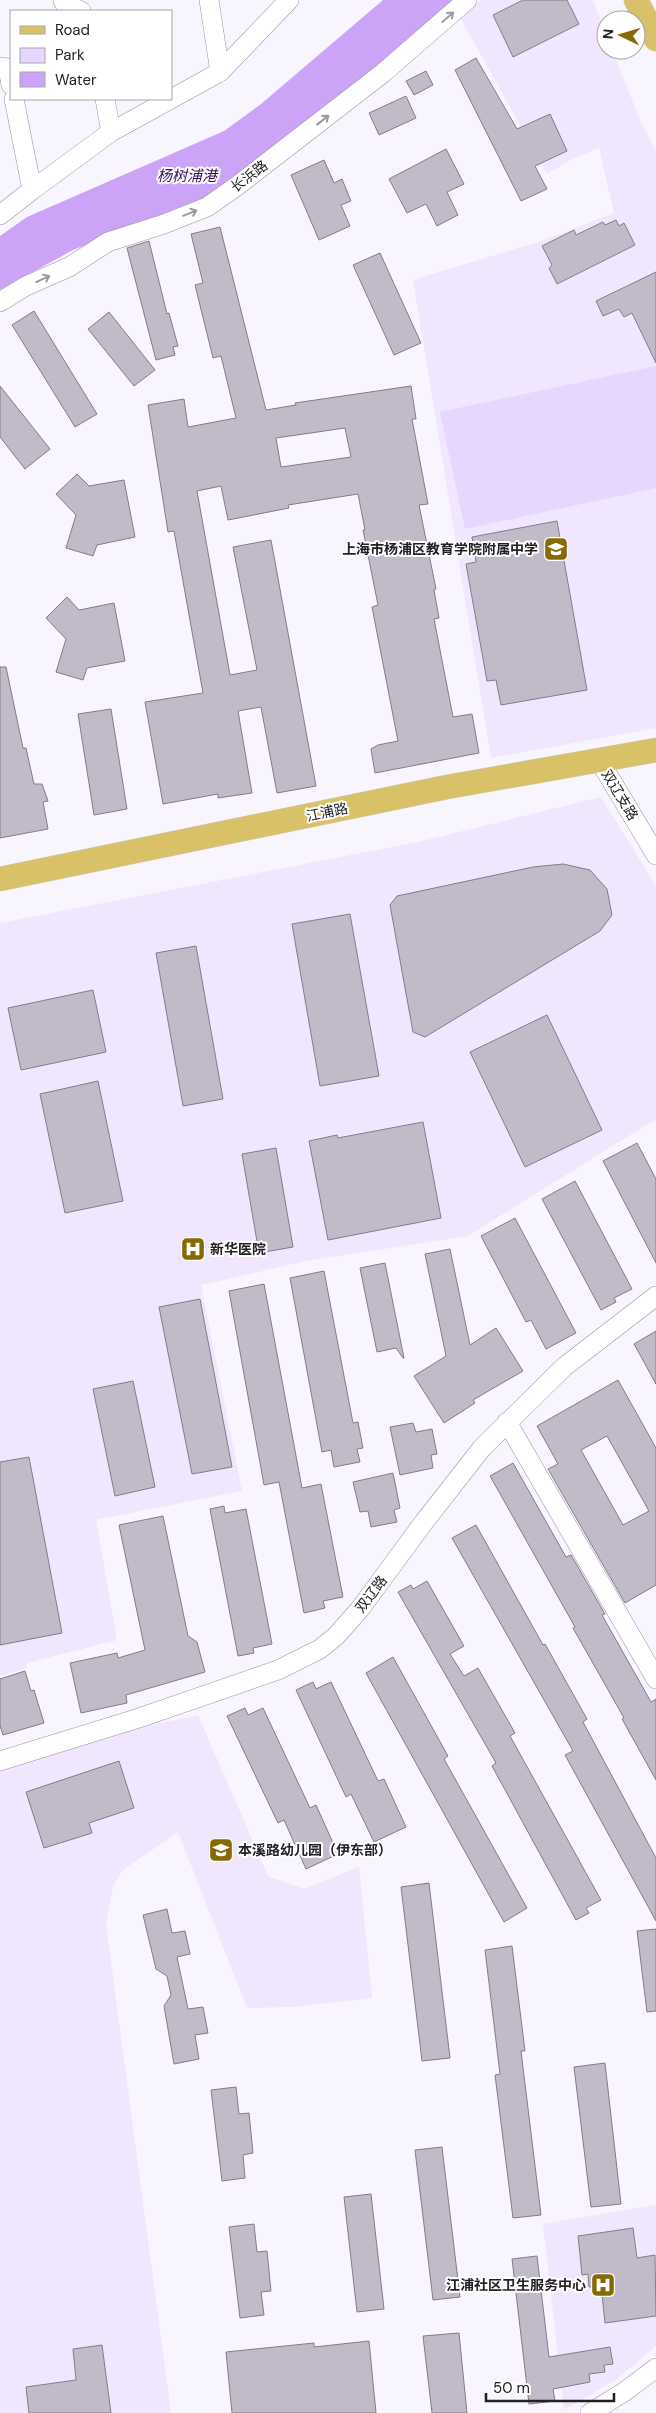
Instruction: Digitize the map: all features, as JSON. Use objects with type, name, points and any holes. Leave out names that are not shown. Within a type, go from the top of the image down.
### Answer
[{"type":"main road","points":[[636,0],[656,39]]},
{"type":"main road","name":"江浦路","points":[[0,879],[437,789],[656,750]]},
{"type":"street","points":[[63,0],[64,3],[78,10]]},
{"type":"street","points":[[210,0],[220,72]]},
{"type":"street","points":[[172,98],[220,72],[289,0]]},
{"type":"street","name":"长浜路","points":[[0,302],[26,286],[69,267],[108,242],[164,224],[207,207],[383,73],[467,0]]},
{"type":"street","points":[[0,67],[8,68],[10,79]]},
{"type":"street","points":[[14,100],[32,190]]},
{"type":"street","points":[[105,100],[111,132]]},
{"type":"street","points":[[0,215],[111,132],[169,100]]},
{"type":"street","name":"双辽支路","points":[[599,760],[656,855]]},
{"type":"street","name":"双辽路","points":[[0,1761],[139,1718],[278,1670],[320,1649],[336,1636],[360,1609],[476,1455],[507,1422],[564,1367],[656,1296]]},
{"type":"street","points":[[507,1422],[656,1679]]},
{"type":"street","points":[[590,2413],[624,2392],[656,2368]]},
{"type":"shaded area","name":"上海市杨浦区教育学院附属中学","points":[[481,0],[593,0],[597,10],[596,60],[616,60],[641,122],[656,151],[656,728],[491,758],[413,280],[541,241],[614,213],[599,148],[572,159],[547,174],[460,17]]},
{"type":"shaded area","name":"新华医院","points":[[601,797],[656,886],[656,1119],[468,1236],[306,1261],[201,1285],[242,1491],[96,1520],[117,1640],[27,1663],[27,1668],[0,1676],[0,923],[418,842]]},
{"type":"shaded area","points":[[198,1715],[268,1876],[304,1889],[359,1867],[372,1998],[292,2007],[247,2008],[178,1832],[123,1870],[113,1886],[106,1924],[171,2413],[0,2413],[0,1771],[138,1728]]},
{"type":"shaded area","name":"江浦社区卫生服务中心","points":[[656,2205],[656,2346],[617,2379],[564,2410],[543,2224]]},
{"type":"green space","points":[[656,366],[656,488],[465,529],[440,412]]},
{"type":"water","name":"杨树浦港","points":[[383,0],[457,0],[264,159],[203,199],[73,250],[0,290],[0,236],[27,217],[224,131],[261,104]]},
{"type":"building","points":[[523,0],[567,0],[579,24],[513,57],[493,15]]},
{"type":"building","points":[[476,58],[517,129],[550,114],[567,151],[535,166],[547,189],[521,201],[455,70]]},
{"type":"building","points":[[426,71],[433,85],[414,95],[406,81]]},
{"type":"building","points":[[406,96],[416,118],[379,135],[369,113]]},
{"type":"building","points":[[446,149],[464,184],[447,192],[458,215],[437,226],[426,204],[407,213],[389,179]]},
{"type":"building","points":[[324,160],[334,183],[342,179],[351,201],[341,205],[350,226],[319,240],[291,175]]},
{"type":"building","points":[[616,220],[619,226],[624,223],[635,245],[557,284],[549,268],[552,265],[542,246],[574,230],[576,235],[603,222],[605,225]]},
{"type":"building","points":[[220,227],[266,410],[296,405],[295,403],[411,386],[416,419],[412,419],[428,504],[419,505],[436,589],[434,590],[439,618],[434,619],[453,717],[472,714],[479,753],[375,773],[371,749],[378,745],[398,741],[372,607],[378,605],[358,494],[288,505],[289,508],[228,520],[221,486],[197,491],[230,675],[257,670],[233,547],[271,540],[316,786],[277,793],[261,707],[238,711],[252,793],[218,798],[218,794],[163,804],[145,702],[203,693],[174,531],[168,532],[148,405],[184,399],[188,427],[236,418],[221,356],[213,358],[195,285],[203,283],[191,234]],"holes":[[[345,428],[351,457],[281,467],[276,438]]]},
{"type":"building","points":[[149,241],[167,314],[169,313],[178,346],[173,347],[175,355],[156,360],[127,248]]},
{"type":"building","points":[[380,253],[421,343],[394,355],[353,265]]},
{"type":"building","points":[[656,272],[656,363],[632,313],[624,317],[619,309],[603,316],[596,301]]},
{"type":"building","points":[[34,311],[97,414],[75,427],[12,325]]},
{"type":"building","points":[[109,312],[155,370],[134,386],[88,329]]},
{"type":"building","points":[[0,386],[50,449],[25,469],[0,437]]},
{"type":"building","points":[[77,474],[89,486],[124,480],[135,537],[97,545],[93,556],[66,548],[76,515],[56,494]]},
{"type":"building","points":[[557,521],[587,690],[501,705],[496,680],[487,681],[466,564],[476,562],[472,537]]},
{"type":"building","points":[[67,597],[79,610],[114,603],[125,661],[87,668],[83,680],[56,672],[66,639],[46,618]]},
{"type":"building","points":[[0,667],[6,667],[23,748],[26,748],[34,784],[42,784],[48,801],[43,802],[48,829],[0,838]]},
{"type":"building","points":[[111,709],[127,809],[94,815],[78,714]]},
{"type":"building","points":[[563,864],[590,870],[607,889],[612,915],[600,931],[425,1037],[413,1032],[390,905],[397,896],[533,867]]},
{"type":"building","points":[[350,914],[379,1076],[320,1086],[292,924]]},
{"type":"building","points":[[196,946],[223,1099],[183,1106],[156,953]]},
{"type":"building","points":[[93,990],[106,1052],[21,1070],[8,1008]]},
{"type":"building","points":[[547,1015],[602,1130],[525,1167],[470,1052]]},
{"type":"building","points":[[98,1081],[123,1201],[65,1213],[40,1094]]},
{"type":"building","points":[[423,1122],[441,1218],[328,1240],[309,1141],[337,1135],[338,1138]]},
{"type":"building","points":[[637,1143],[656,1179],[656,1263],[603,1161]]},
{"type":"building","points":[[276,1148],[293,1247],[259,1253],[242,1154]]},
{"type":"building","points":[[575,1181],[632,1289],[614,1298],[616,1302],[601,1310],[542,1199]]},
{"type":"building","points":[[515,1218],[576,1333],[546,1349],[531,1320],[526,1322],[481,1236]]},
{"type":"building","points":[[450,1249],[470,1345],[496,1328],[523,1371],[473,1400],[475,1403],[444,1423],[414,1376],[446,1356],[425,1254]]},
{"type":"building","points":[[385,1263],[404,1358],[396,1348],[377,1352],[360,1268]]},
{"type":"building","points":[[324,1271],[353,1423],[358,1422],[363,1448],[357,1449],[360,1462],[334,1467],[331,1450],[322,1452],[290,1278]]},
{"type":"building","points":[[264,1284],[302,1488],[321,1484],[343,1597],[323,1601],[325,1608],[304,1613],[279,1482],[264,1485],[229,1291]]},
{"type":"building","points":[[200,1299],[232,1467],[192,1474],[159,1307]]},
{"type":"building","points":[[656,1331],[656,1384],[634,1344]]},
{"type":"building","points":[[618,1380],[656,1448],[656,1585],[625,1603],[548,1469],[558,1464],[537,1426]],"holes":[[[607,1436],[649,1511],[623,1525],[581,1450]]]},
{"type":"building","points":[[133,1381],[155,1487],[115,1496],[93,1389]]},
{"type":"building","points":[[413,1423],[416,1432],[432,1429],[437,1454],[431,1455],[433,1468],[400,1475],[390,1427]]},
{"type":"building","points":[[29,1457],[62,1633],[0,1645],[0,1462]]},
{"type":"building","points":[[513,1463],[566,1557],[571,1555],[605,1614],[602,1615],[651,1702],[656,1699],[656,1780],[622,1719],[624,1718],[573,1628],[575,1627],[490,1476]]},
{"type":"building","points":[[393,1473],[400,1508],[394,1510],[397,1522],[371,1527],[368,1511],[360,1512],[353,1482]]},
{"type":"building","points":[[224,1506],[225,1513],[246,1509],[272,1644],[253,1648],[254,1653],[238,1656],[210,1509]]},
{"type":"building","points":[[163,1516],[188,1636],[197,1642],[205,1672],[126,1695],[127,1703],[81,1713],[70,1663],[117,1653],[118,1658],[145,1650],[119,1525]]},
{"type":"building","points":[[476,1525],[587,1719],[583,1722],[656,1858],[656,1921],[565,1755],[573,1751],[452,1538]]},
{"type":"building","points":[[427,1581],[464,1646],[450,1654],[464,1676],[478,1668],[515,1733],[510,1736],[601,1900],[586,1908],[589,1913],[576,1920],[492,1766],[496,1763],[398,1592],[411,1585],[413,1589]]},
{"type":"building","points":[[393,1657],[448,1756],[444,1759],[527,1908],[504,1922],[366,1673]]},
{"type":"building","points":[[25,1671],[31,1691],[34,1690],[44,1723],[3,1735],[0,1726],[0,1679]]},
{"type":"building","points":[[313,1682],[316,1689],[331,1682],[378,1781],[384,1779],[406,1827],[374,1842],[351,1794],[346,1797],[296,1690]]},
{"type":"building","points":[[245,1708],[248,1715],[263,1708],[310,1808],[316,1805],[338,1854],[306,1869],[284,1820],[278,1823],[227,1716]]},
{"type":"building","points":[[119,1761],[134,1808],[89,1823],[92,1833],[44,1848],[26,1792]]},
{"type":"building","points":[[429,1883],[450,2058],[422,2061],[401,1887]]},
{"type":"building","points":[[167,1909],[172,1933],[185,1931],[190,1954],[177,1957],[188,2009],[203,2007],[208,2033],[195,2035],[199,2059],[174,2064],[164,2006],[171,1995],[167,1976],[156,1969],[143,1915]]},
{"type":"building","points":[[656,1929],[656,2011],[647,2012],[637,1931]]},
{"type":"building","points":[[512,1946],[525,2051],[521,2051],[541,2215],[513,2218],[495,2075],[500,2074],[485,1950]]},
{"type":"building","points":[[605,2063],[621,2204],[591,2207],[574,2067]]},
{"type":"building","points":[[236,2087],[239,2114],[249,2113],[253,2153],[243,2155],[245,2178],[222,2181],[211,2090]]},
{"type":"building","points":[[442,2147],[460,2297],[433,2300],[415,2150]]},
{"type":"building","points":[[371,2194],[384,2309],[357,2312],[344,2197]]},
{"type":"building","points":[[254,2224],[257,2252],[267,2251],[271,2291],[261,2292],[264,2315],[240,2318],[229,2227]]},
{"type":"building","points":[[633,2228],[637,2258],[655,2255],[656,2316],[605,2323],[601,2285],[589,2287],[588,2274],[582,2275],[578,2236]]},
{"type":"building","points":[[537,2256],[549,2357],[610,2347],[613,2364],[604,2365],[605,2372],[589,2374],[590,2382],[553,2389],[555,2401],[529,2404],[512,2259]]},
{"type":"building","points":[[459,2333],[467,2413],[432,2413],[423,2336]]},
{"type":"building","points":[[369,2341],[376,2413],[232,2413],[226,2352],[314,2343],[314,2347]]},
{"type":"building","points":[[102,2345],[111,2413],[29,2413],[26,2387],[76,2380],[73,2349]]},
{"type":"place","name":"上海市杨浦区教育学院附属中学","points":[[556,549]]},
{"type":"place","name":"新华医院","points":[[193,1249]]},
{"type":"place","name":"本溪路幼儿园（伊东部）","points":[[221,1850]]},
{"type":"place","name":"江浦社区卫生服务中心","points":[[603,2285]]}]
